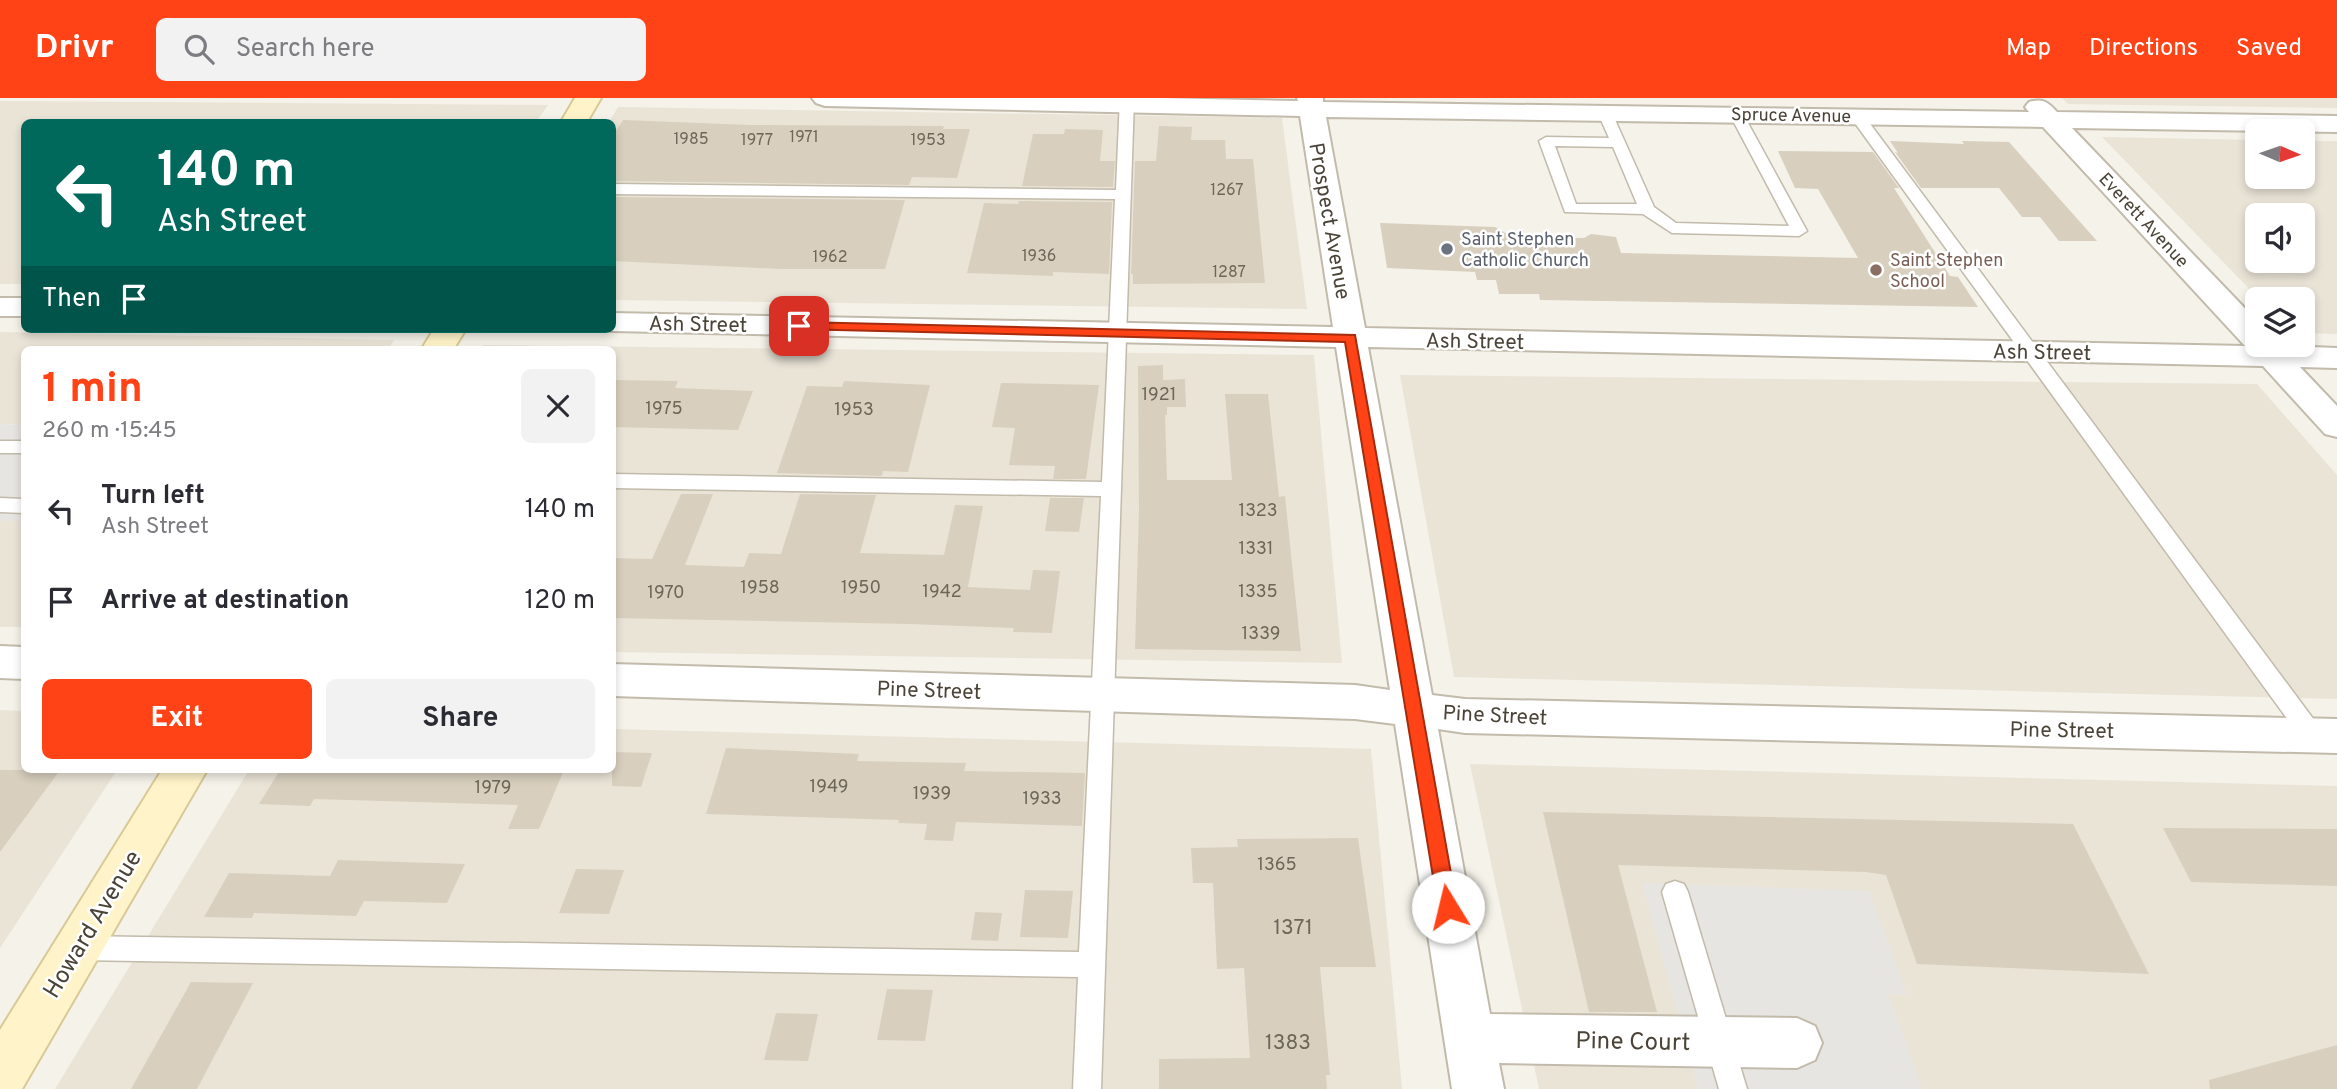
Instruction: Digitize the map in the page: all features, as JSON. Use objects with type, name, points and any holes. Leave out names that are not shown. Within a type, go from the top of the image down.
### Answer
[{"type":"street","points":[[576,119],[589,98]]},
{"type":"street","name":"Spruce Avenue","points":[[825,98],[1311,103],[1605,113],[1857,116],[2039,108],[2337,124]]},
{"type":"street","name":"Prospect Avenue","points":[[1311,103],[1478,1089]]},
{"type":"street","name":"Everett Avenue","points":[[2039,108],[2245,328]]},
{"type":"street","points":[[0,307],[21,307]]},
{"type":"street","name":"Ash Street","points":[[616,322],[2028,352],[2245,348]]},
{"type":"street","name":"Ash Street","points":[[2315,355],[2337,358]]},
{"type":"street","name":"Everett Avenue","points":[[2272,357],[2337,426]]},
{"type":"street","points":[[0,662],[21,663]]},
{"type":"street","name":"Pine Street","points":[[616,680],[1355,702],[1465,716],[2325,736]]},
{"type":"street","name":"Howard Avenue","points":[[0,1077],[183,773]]},
{"type":"street","name":"Pine Court","points":[[1469,1038],[1797,1043]]},
{"type":"lane","points":[[1087,1089],[1127,101]]},
{"type":"lane","points":[[1605,113],[1647,209],[1672,228],[1799,231],[1737,115]]},
{"type":"lane","points":[[1857,116],[2028,352],[2325,736]]},
{"type":"lane","points":[[1619,143],[1545,141],[1570,209],[1647,209]]},
{"type":"lane","points":[[616,189],[1123,195]]},
{"type":"lane","points":[[0,447],[21,447]]},
{"type":"lane","points":[[616,481],[1111,489]]},
{"type":"lane","points":[[0,505],[21,506]]},
{"type":"lane","points":[[1675,892],[1733,1089]]},
{"type":"lane","points":[[78,948],[1092,965]]},
{"type":"shaded area","points":[[2062,98],[2337,98],[2337,108],[2068,104]]},
{"type":"shaded area","points":[[0,101],[548,105],[538,119],[21,119],[21,284],[0,284]]},
{"type":"shaded area","points":[[618,107],[1282,118],[1307,309],[616,300],[616,119],[611,119]]},
{"type":"shaded area","points":[[2102,137],[2245,140],[2245,189],[2315,189],[2315,141],[2337,141],[2337,334],[2315,333],[2315,287],[2247,287]]},
{"type":"shaded area","points":[[0,332],[394,340],[390,346],[21,346],[21,425],[0,424]]},
{"type":"shaded area","points":[[483,345],[566,346],[482,346]]},
{"type":"shaded area","points":[[616,347],[1314,355],[1342,663],[616,652]]},
{"type":"shaded area","points":[[1400,375],[2257,384],[2337,475],[2337,699],[1454,677]]},
{"type":"shaded area","points":[[0,424],[21,425],[21,521],[0,521]]},
{"type":"shaded area","points":[[0,521],[21,521],[21,627],[0,627]]},
{"type":"shaded area","points":[[0,710],[21,711],[21,773],[115,773],[0,948]]},
{"type":"shaded area","points":[[616,729],[1371,749],[1402,1089],[55,1089],[247,773],[616,773]]},
{"type":"shaded area","points":[[1470,764],[2337,786],[2337,1089],[1539,1089]]},
{"type":"shaded area","points":[[1642,883],[1869,891],[1907,995],[1888,994],[1922,1089],[1698,1089]]},
{"type":"building","points":[[623,120],[751,125],[944,126],[943,129],[970,129],[957,178],[912,177],[909,185],[616,181],[616,131]]},
{"type":"building","points":[[1159,126],[1192,127],[1191,140],[1225,140],[1226,159],[1253,159],[1265,283],[1133,284],[1131,274],[1135,161],[1156,161]]},
{"type":"building","points":[[1065,129],[1103,130],[1100,161],[1115,161],[1113,187],[1022,186],[1033,134],[1064,134]]},
{"type":"building","points":[[1890,141],[1964,144],[1962,141],[2009,142],[2097,241],[2059,241],[2040,217],[2022,217],[1999,188],[1921,188]]},
{"type":"building","points":[[1778,151],[1873,152],[1899,188],[1894,188],[1950,276],[1958,277],[1978,307],[1540,300],[1539,294],[1499,294],[1496,280],[1477,280],[1475,272],[1387,268],[1380,223],[1495,227],[1512,237],[1584,238],[1591,234],[1616,237],[1621,253],[1858,258],[1818,189],[1795,188]]},
{"type":"building","points":[[616,197],[905,200],[885,269],[782,269],[616,261]]},
{"type":"building","points":[[1019,201],[1112,202],[1109,274],[1053,272],[1053,276],[967,273],[984,203],[1018,204]]},
{"type":"building","points":[[1163,365],[1163,380],[1185,379],[1186,407],[1167,407],[1167,480],[1232,480],[1225,394],[1268,394],[1279,497],[1285,496],[1301,651],[1135,649],[1139,512],[1138,366]]},
{"type":"building","points":[[616,380],[678,381],[675,388],[753,391],[738,430],[616,427]]},
{"type":"building","points":[[844,381],[930,385],[908,472],[883,471],[882,476],[777,473],[807,386],[842,387]]},
{"type":"building","points":[[1001,383],[1099,385],[1086,479],[1053,479],[1055,466],[1009,465],[1015,428],[992,427]]},
{"type":"building","points":[[681,494],[713,494],[685,565],[744,567],[749,553],[781,554],[800,494],[876,495],[860,553],[944,555],[955,505],[983,506],[968,587],[1030,590],[1033,570],[1060,571],[1052,633],[1013,632],[1014,628],[910,624],[616,618],[616,558],[652,559]]},
{"type":"building","points":[[1050,498],[1084,498],[1079,532],[1045,531]]},
{"type":"building","points":[[726,748],[859,754],[857,761],[966,763],[964,771],[1085,773],[1082,826],[956,822],[953,841],[924,840],[927,824],[898,823],[899,820],[706,814]]},
{"type":"building","points":[[616,752],[652,753],[641,787],[612,786],[612,773],[616,773]]},
{"type":"building","points":[[0,770],[58,773],[0,852]]},
{"type":"building","points":[[278,773],[563,773],[539,829],[508,829],[518,805],[314,799],[310,806],[259,804]]},
{"type":"building","points":[[1543,812],[2073,824],[2149,974],[1917,964],[1886,875],[1866,872],[1618,865],[1657,1012],[1589,1012]]},
{"type":"building","points":[[2163,828],[2337,829],[2337,886],[2191,882]]},
{"type":"building","points":[[1358,838],[1376,967],[1320,967],[1330,1075],[1326,1075],[1327,1089],[1159,1089],[1159,1059],[1250,1058],[1244,968],[1217,969],[1213,883],[1193,883],[1191,848],[1238,847],[1237,839]]},
{"type":"building","points":[[338,860],[465,864],[447,903],[364,901],[356,916],[254,913],[252,918],[204,917],[229,873],[330,876]]},
{"type":"building","points":[[576,869],[624,870],[609,914],[559,913]]},
{"type":"building","points":[[1025,890],[1073,891],[1068,938],[1020,937]]},
{"type":"building","points":[[975,912],[1002,913],[998,941],[971,940]]},
{"type":"building","points":[[191,982],[253,983],[197,1089],[131,1089]]},
{"type":"building","points":[[887,989],[933,990],[925,1041],[877,1040]]},
{"type":"building","points":[[776,1013],[818,1014],[808,1061],[764,1060]]},
{"type":"building","points":[[2337,1045],[2337,1089],[2210,1089],[2209,1080]]},
{"type":"place","name":"Saint Stephen Catholic Church","points":[[1447,249]]},
{"type":"place","name":"Saint Stephen School","points":[[1876,270]]},
{"type":"route","points":[[799,326],[1351,338],[1448,907]]}]
